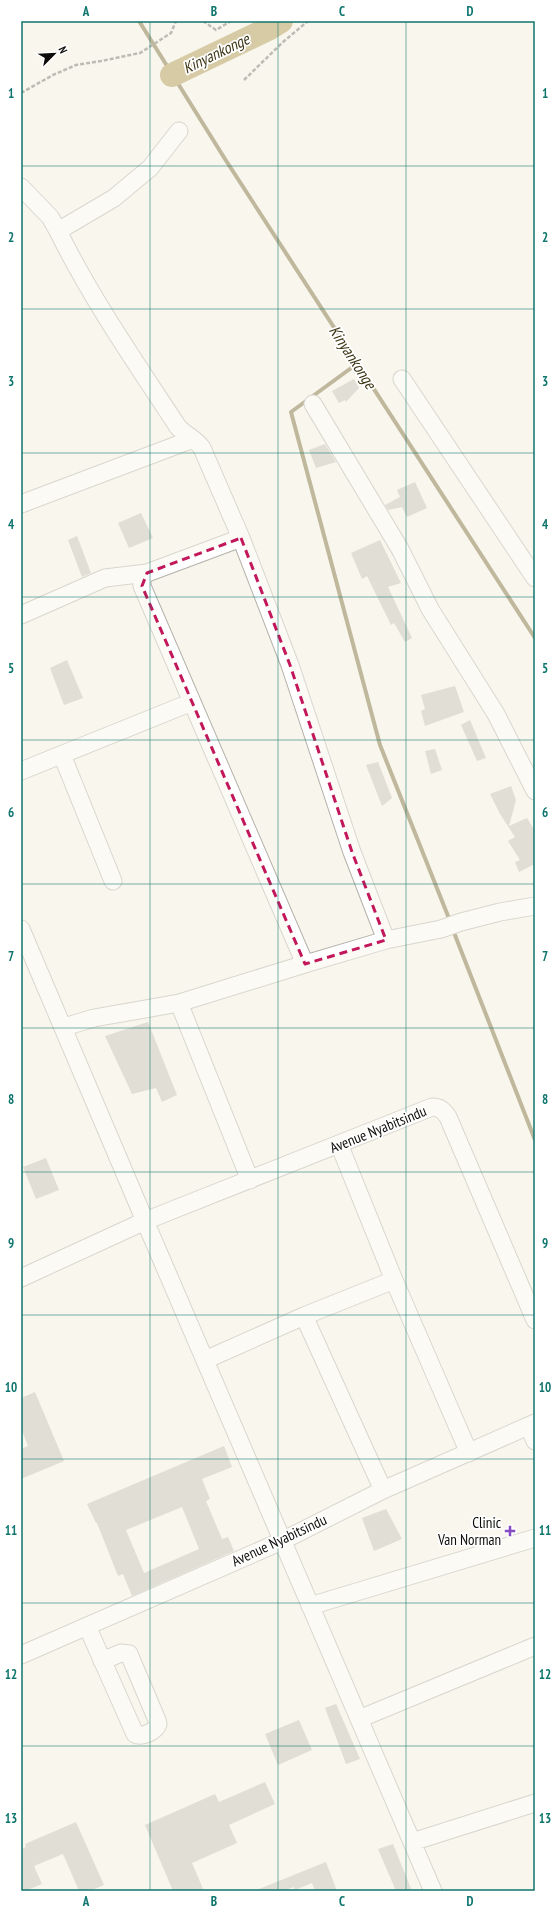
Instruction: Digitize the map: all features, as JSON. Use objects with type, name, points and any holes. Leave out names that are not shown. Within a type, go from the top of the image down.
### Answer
[{"type":"street","points":[[58,231],[119,194],[150,168],[179,132]]},
{"type":"street","points":[[21,187],[50,217],[68,251],[124,346],[178,427],[184,434],[202,448],[241,538],[290,665],[352,852],[386,940]]},
{"type":"street","points":[[402,379],[535,578]]},
{"type":"street","points":[[313,404],[400,549],[430,609],[496,714],[535,791]]},
{"type":"street","points":[[21,504],[192,439]]},
{"type":"street","points":[[21,614],[105,578],[147,573],[241,538]]},
{"type":"street","points":[[147,573],[142,578],[142,586],[305,964]]},
{"type":"street","points":[[21,771],[192,702]]},
{"type":"street","points":[[62,755],[113,881]]},
{"type":"street","points":[[64,1027],[94,1018],[179,1003],[386,940],[441,929],[500,912],[535,906]]},
{"type":"street","points":[[21,929],[433,1891]]},
{"type":"street","points":[[179,1003],[250,1180]]},
{"type":"street","name":"Avenue Nyabitsindu","points":[[21,1278],[145,1221],[432,1107],[438,1107],[443,1110],[448,1117],[535,1320]]},
{"type":"street","points":[[339,1144],[394,1280],[469,1453]]},
{"type":"street","points":[[205,1360],[304,1316],[394,1280]]},
{"type":"street","points":[[304,1316],[383,1490]]},
{"type":"street","name":"Avenue Nyabitsindu","points":[[21,1655],[282,1541],[383,1490],[469,1453],[533,1430]]},
{"type":"street","points":[[310,1606],[535,1538]]},
{"type":"street","points":[[87,1626],[102,1661],[133,1731],[141,1736],[156,1729],[158,1724],[129,1654],[121,1653],[102,1661]]},
{"type":"street","points":[[359,1719],[535,1646]]},
{"type":"street","points":[[119,1699],[143,1688]]},
{"type":"street","points":[[412,1842],[535,1803]]},
{"type":"path","points":[[21,93],[53,74],[76,65],[101,62],[140,53],[172,33],[176,21]]},
{"type":"path","points":[[203,21],[216,30],[231,21]]},
{"type":"path","points":[[244,80],[283,42],[308,21]]},
{"type":"highlighted area","points":[[241,538],[290,665],[352,852],[386,940],[305,964],[142,586],[147,573]]},
{"type":"building","points":[[354,379],[359,388],[346,402],[345,400],[339,403],[332,391]]},
{"type":"building","points":[[325,444],[336,462],[316,468],[309,450]]},
{"type":"building","points":[[415,482],[427,508],[407,517],[402,507],[388,510],[385,505],[400,497],[397,490]]},
{"type":"building","points":[[141,513],[153,538],[129,548],[118,523]]},
{"type":"building","points":[[77,536],[91,573],[82,577],[68,540]]},
{"type":"building","points":[[380,540],[401,583],[388,587],[412,638],[405,642],[394,623],[391,625],[367,576],[362,579],[351,553]]},
{"type":"building","points":[[67,660],[83,698],[64,705],[50,668]]},
{"type":"building","points":[[455,686],[464,712],[425,726],[421,711],[425,709],[421,695]]},
{"type":"building","points":[[470,720],[486,758],[477,761],[461,725]]},
{"type":"building","points":[[435,749],[442,770],[431,774],[425,751]]},
{"type":"building","points":[[378,762],[392,798],[382,806],[366,765]]},
{"type":"building","points":[[511,786],[516,800],[509,826],[527,818],[535,831],[535,864],[519,872],[515,862],[520,860],[508,841],[515,837],[500,814],[490,794]]},
{"type":"building","points":[[148,1022],[177,1095],[162,1102],[156,1088],[132,1094],[105,1036]]},
{"type":"building","points":[[46,1158],[59,1190],[36,1199],[23,1167]]},
{"type":"building","points":[[35,1392],[64,1461],[21,1479],[21,1449],[28,1446],[21,1428],[21,1398]]},
{"type":"building","points":[[224,1446],[232,1467],[202,1479],[210,1499],[206,1501],[222,1539],[228,1537],[234,1551],[132,1596],[123,1574],[118,1576],[97,1523],[87,1504]],"holes":[[[182,1507],[199,1549],[144,1573],[126,1530]]]},
{"type":"building","points":[[386,1509],[402,1539],[374,1551],[362,1518]]},
{"type":"building","points":[[336,1704],[360,1759],[346,1764],[325,1708]]},
{"type":"building","points":[[299,1720],[312,1750],[278,1765],[265,1734]]},
{"type":"building","points":[[265,1782],[275,1804],[229,1825],[237,1843],[192,1863],[204,1891],[173,1891],[145,1825],[215,1794],[219,1802]]},
{"type":"building","points":[[76,1822],[104,1885],[90,1891],[79,1891],[63,1854],[34,1866],[42,1884],[25,1891],[21,1891],[21,1849],[26,1847],[25,1844]]},
{"type":"building","points":[[393,1844],[412,1891],[396,1891],[378,1849]]},
{"type":"building","points":[[326,1862],[337,1891],[315,1891],[312,1883],[295,1890],[294,1887],[283,1891],[254,1891]]},
{"type":"waterway","name":"Kinyankonge","points":[[139,21],[225,159],[535,638]]},
{"type":"waterway","name":"Kinyankonge","points":[[172,75],[268,29],[281,21]]},
{"type":"waterway","points":[[358,363],[291,412],[380,745],[450,921]]},
{"type":"waterway","points":[[453,930],[535,1140]]},
{"type":"place","name":"Clinic Van Norman","points":[[510,1531]]}]
